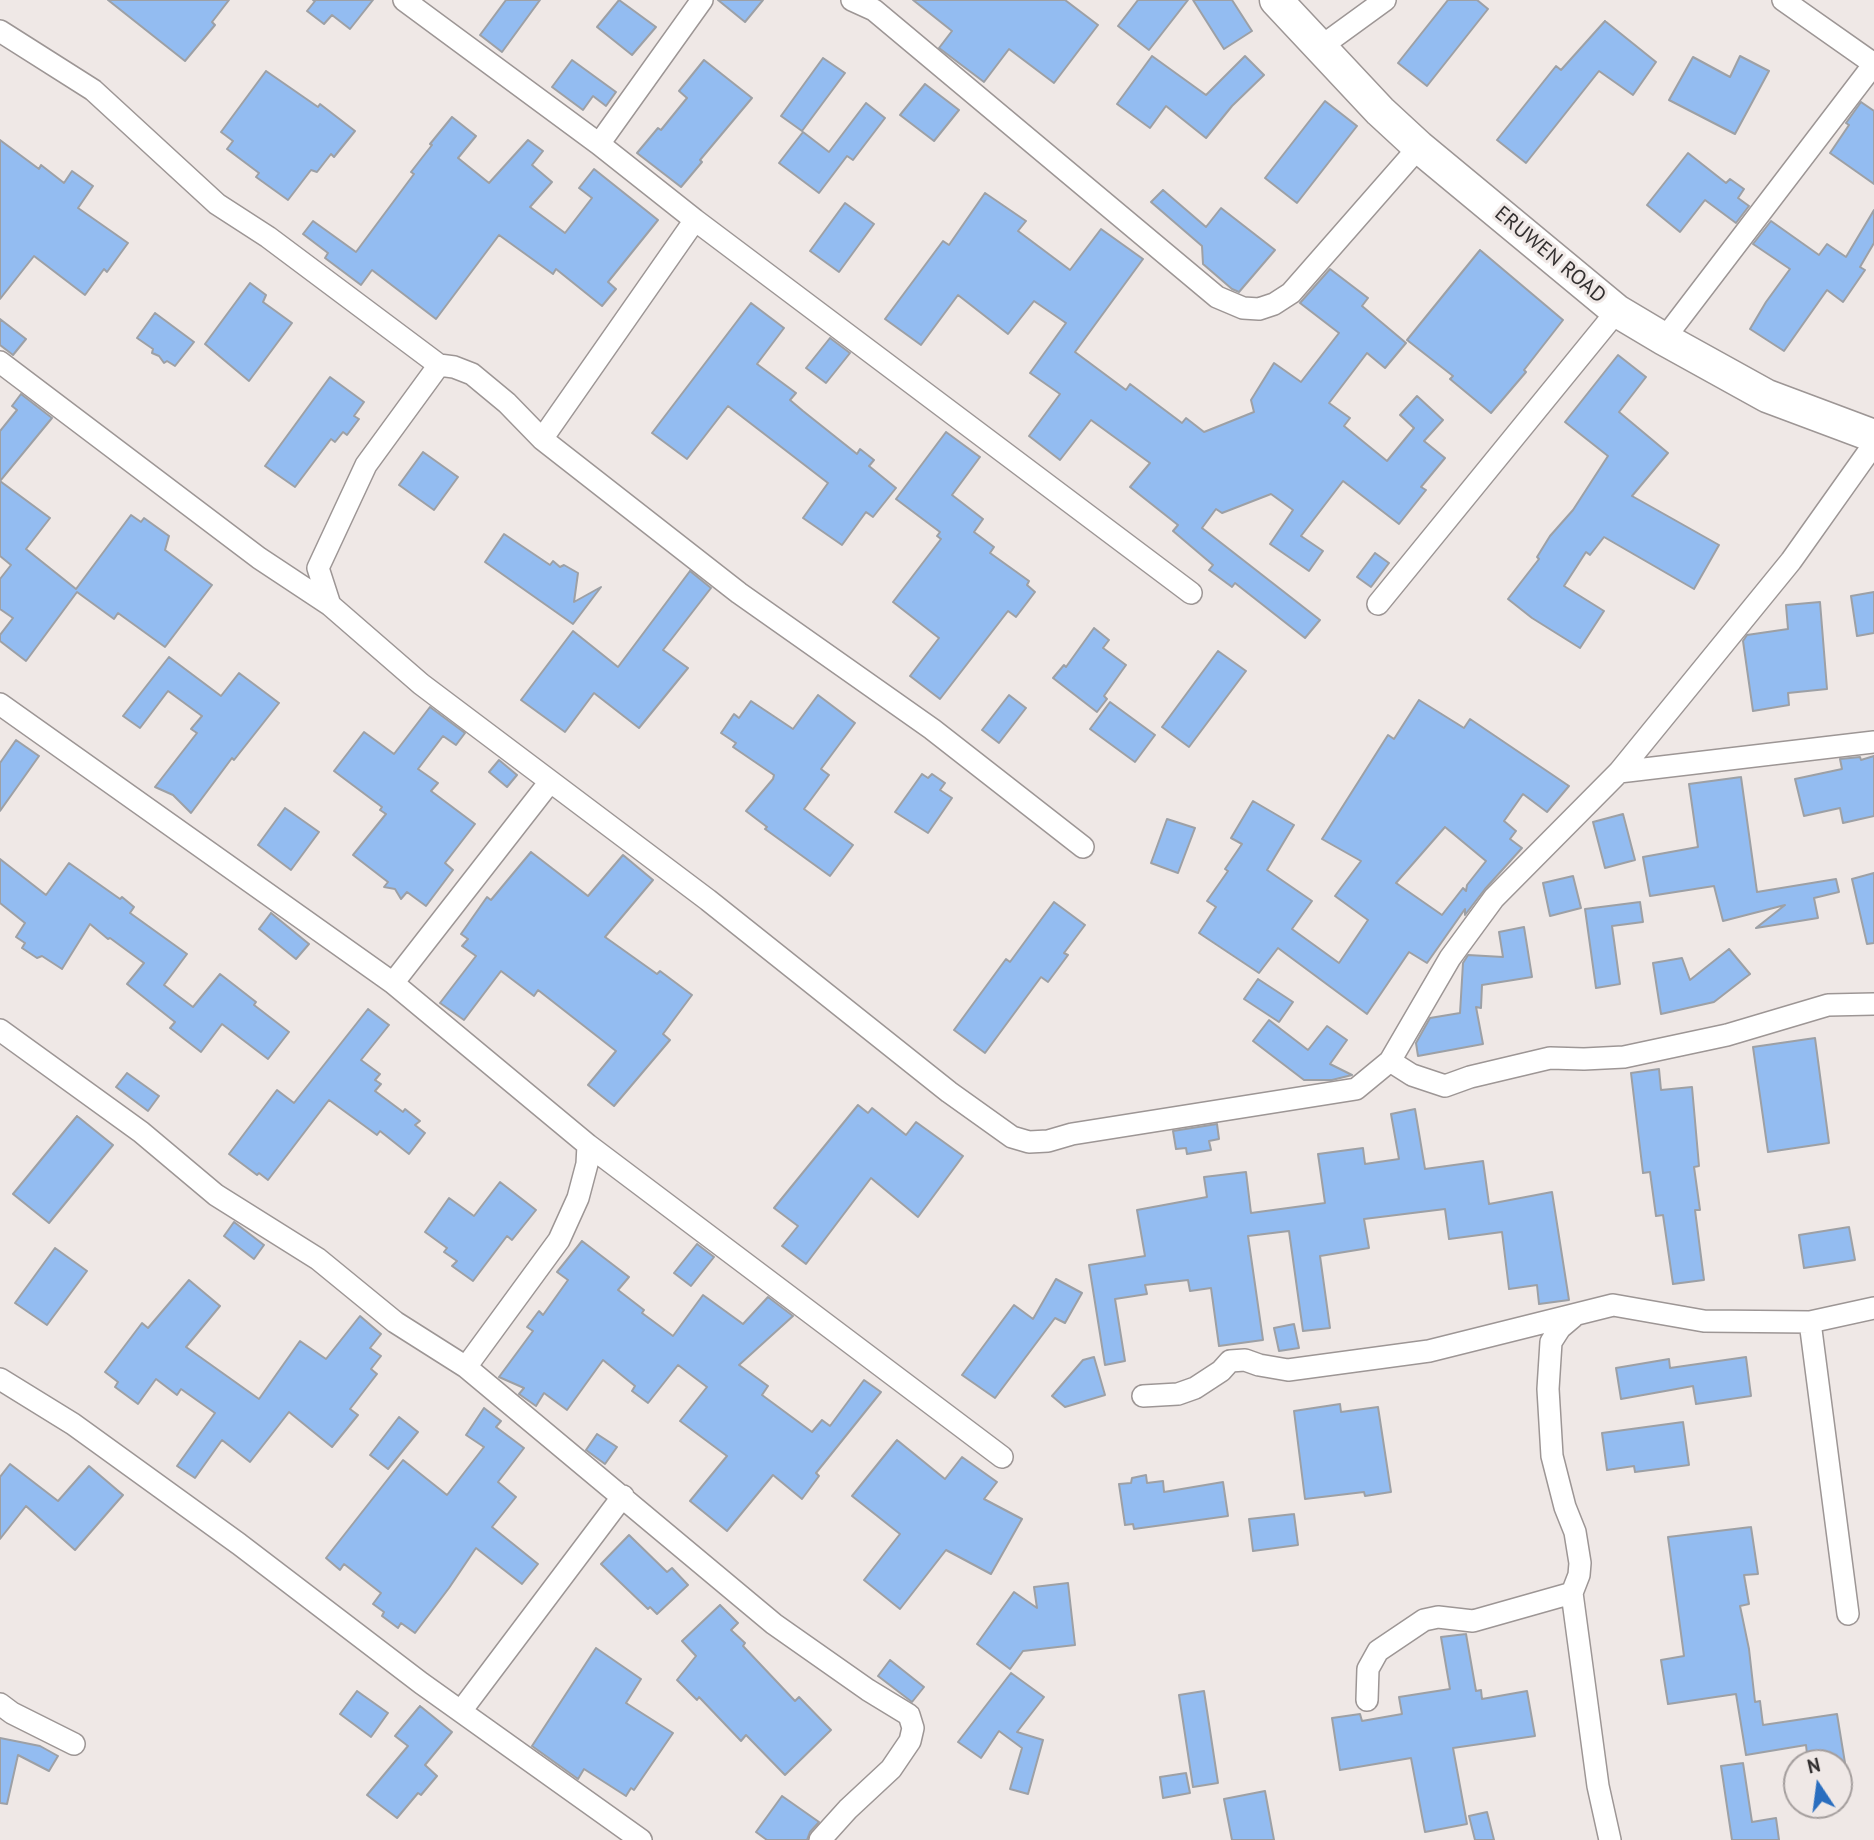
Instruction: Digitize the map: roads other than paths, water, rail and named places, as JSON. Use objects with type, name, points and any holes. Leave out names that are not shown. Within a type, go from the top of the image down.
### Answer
[{"type":"street","points":[[404,0],[599,144],[695,220],[1191,593]]},
{"type":"street","points":[[599,144],[702,0]]},
{"type":"street","points":[[852,0],[877,5],[1217,297],[1242,308],[1259,309],[1274,304],[1291,293],[1419,147]]},
{"type":"street","name":"ERUWEN ROAD","points":[[1276,0],[1380,111],[1419,147],[1617,310],[1767,396],[1874,436]]},
{"type":"street","points":[[1320,48],[1385,0]]},
{"type":"street","points":[[1664,339],[1874,64],[1783,0]]},
{"type":"street","points":[[0,31],[93,90],[217,204],[268,237],[439,365],[472,374],[542,439],[739,593],[932,729],[1083,847]]},
{"type":"street","points":[[542,439],[695,220]]},
{"type":"street","points":[[1378,604],[1617,310]]},
{"type":"street","points":[[0,362],[259,558],[330,605],[421,684],[549,783],[708,900],[949,1092],[1012,1137],[1029,1142],[1356,1089],[1390,1061],[1450,958],[1494,898],[1619,772],[1791,561],[1874,444]]},
{"type":"street","points":[[330,605],[318,568],[366,465],[439,365]]},
{"type":"street","points":[[284,574],[318,568]]},
{"type":"street","points":[[0,704],[393,983],[588,1145],[1002,1457]]},
{"type":"street","points":[[1619,772],[1874,742]]},
{"type":"street","points":[[393,983],[549,783]]},
{"type":"street","points":[[1390,1061],[1421,1079],[1445,1086],[1470,1077],[1550,1058],[1624,1056],[1727,1035],[1828,1005],[1874,1004]]},
{"type":"street","points":[[0,1030],[141,1132],[216,1195],[318,1259],[395,1322],[466,1367],[774,1623],[868,1690],[909,1715],[913,1728],[909,1741],[891,1769],[848,1809],[820,1840]]},
{"type":"street","points":[[466,1367],[559,1240],[578,1198],[587,1164],[588,1145]]},
{"type":"street","points":[[1143,1396],[1178,1394],[1195,1388],[1221,1371],[1230,1361],[1245,1360],[1287,1370],[1429,1351],[1614,1305],[1704,1321],[1810,1322],[1874,1308]]},
{"type":"street","points":[[1574,1316],[1560,1328],[1551,1342],[1548,1389],[1552,1456],[1565,1507],[1575,1532],[1580,1563],[1579,1575],[1572,1592],[1598,1786],[1609,1840]]},
{"type":"street","points":[[1810,1322],[1848,1614]]},
{"type":"street","points":[[0,1379],[73,1423],[461,1711],[641,1840]]},
{"type":"street","points":[[461,1711],[623,1496]]},
{"type":"street","points":[[1367,1700],[1368,1669],[1378,1651],[1424,1620],[1438,1617],[1473,1621],[1572,1592]]},
{"type":"street","points":[[0,1704],[12,1713],[74,1744]]}]
